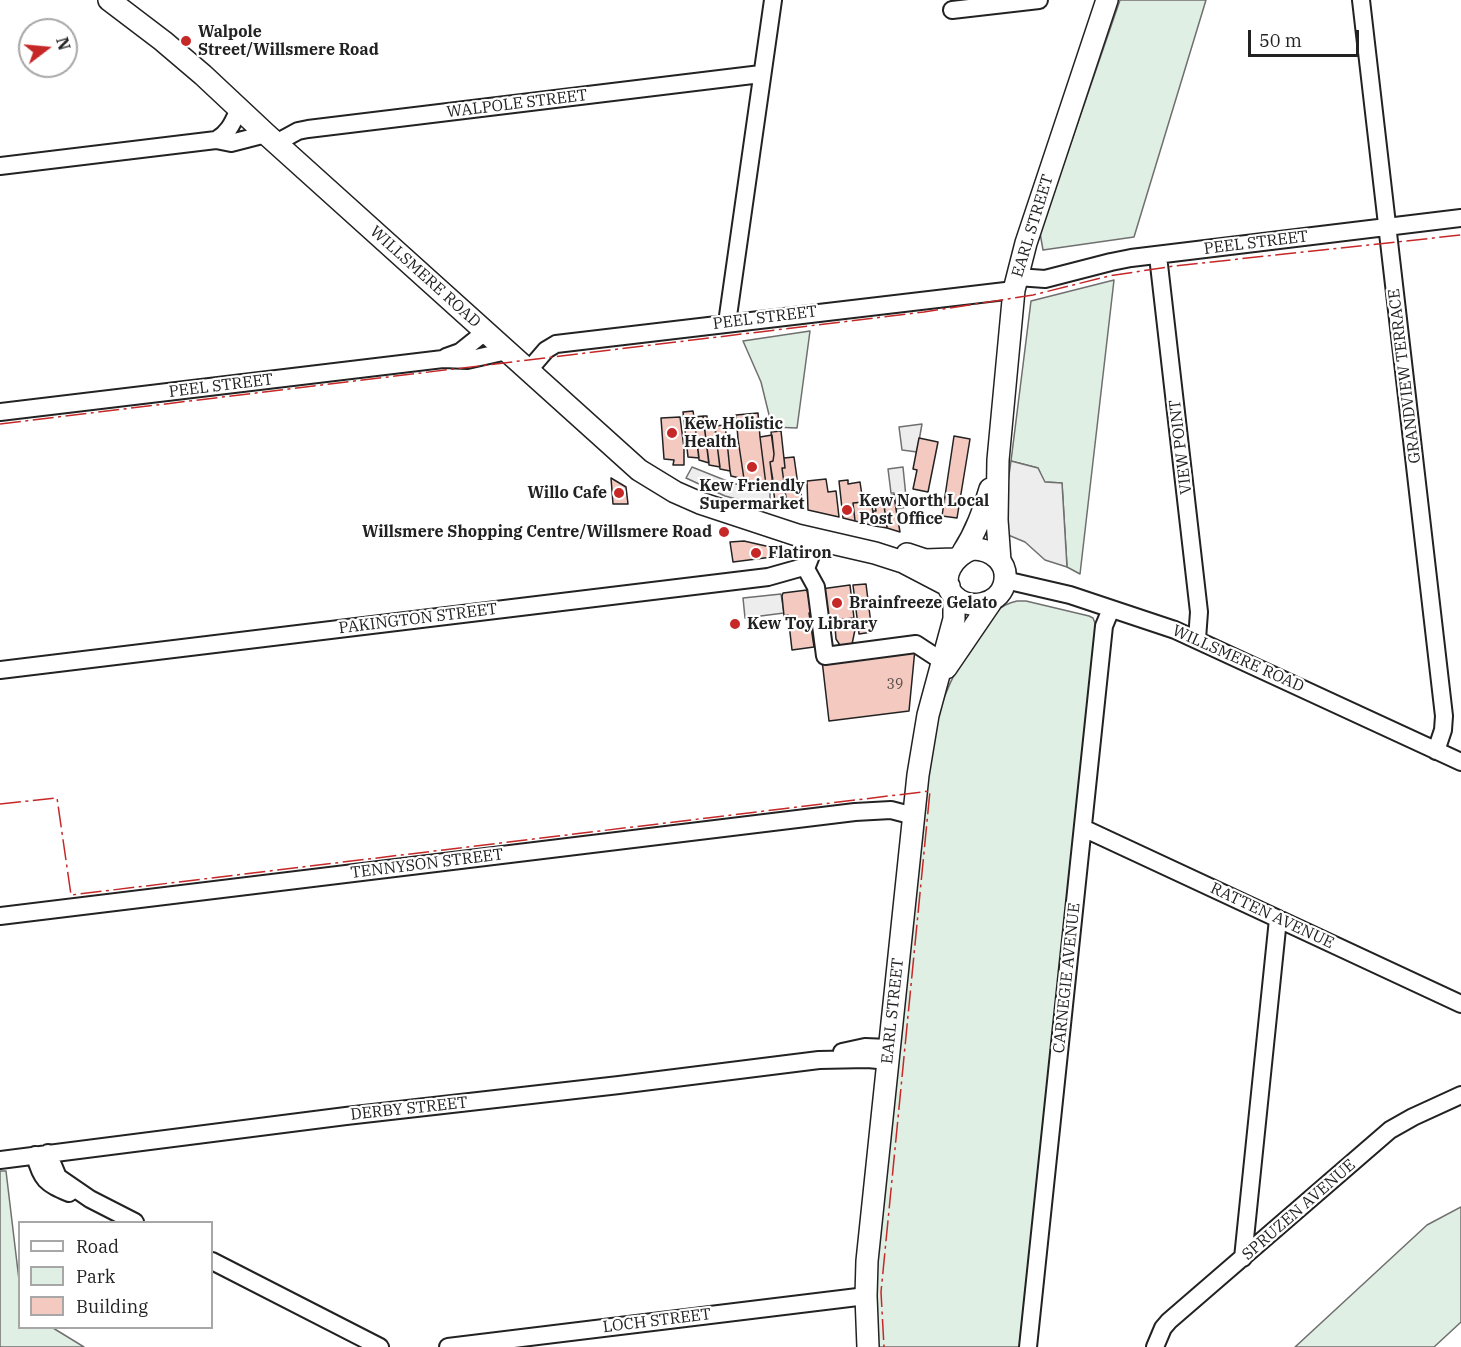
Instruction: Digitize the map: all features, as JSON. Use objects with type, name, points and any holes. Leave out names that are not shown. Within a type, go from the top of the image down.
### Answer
[{"type":"main road","name":"WILLSMERE ROAD","points":[[109,0],[163,41],[639,470],[675,492],[700,503],[817,540],[903,562],[951,591]]},
{"type":"main road","name":"EARL STREET","points":[[1003,570],[997,520],[998,460],[1015,284],[1029,233],[1107,0]]},
{"type":"main road","name":"EARL STREET","points":[[958,556],[972,538],[982,514],[998,460]]},
{"type":"main road","name":"WILLSMERE ROAD","points":[[760,521],[819,530],[883,545],[925,560],[958,556]]},
{"type":"main road","points":[[973,549],[983,549],[993,554],[1003,570],[999,595],[991,602],[973,603],[960,600],[951,591],[949,570],[958,556],[973,549]]},
{"type":"main road","name":"EARL STREET","points":[[868,1347],[867,1261],[914,809],[922,746],[954,620],[951,591]]},
{"type":"main road","name":"EARL STREET","points":[[943,668],[991,602]]},
{"type":"street","points":[[727,323],[773,0]]},
{"type":"street","points":[[952,10],[1039,0]]},
{"type":"street","name":"GRANDVIEW TERRACE","points":[[1361,0],[1444,716],[1443,730],[1436,751]]},
{"type":"street","name":"WALPOLE STREET","points":[[0,166],[216,140],[231,143],[271,138],[308,129],[762,74]]},
{"type":"street","points":[[216,140],[231,128],[239,109]]},
{"type":"street","name":"PEEL STREET","points":[[528,371],[546,350],[556,344],[1015,284],[1045,279],[1111,262],[1461,218]]},
{"type":"street","name":"VIEW POINT","points":[[1158,256],[1200,612],[1197,639]]},
{"type":"street","name":"PEEL STREET","points":[[443,359],[460,352],[485,332]]},
{"type":"street","name":"PEEL STREET","points":[[0,412],[443,359],[467,360],[507,351]]},
{"type":"street","points":[[817,540],[810,562],[805,567],[816,587],[825,656],[916,644],[943,668]]},
{"type":"street","name":"PAKINGTON STREET","points":[[0,670],[768,577],[805,567]]},
{"type":"street","name":"WILLSMERE ROAD","points":[[1003,570],[1070,596],[1197,639],[1461,762]]},
{"type":"street","name":"CARNEGIE AVENUE","points":[[1028,1347],[1104,626],[1111,609]]},
{"type":"street","name":"TENNYSON STREET","points":[[0,916],[855,812],[895,800],[914,809]]},
{"type":"street","name":"RATTEN AVENUE","points":[[1083,828],[1461,1004]]},
{"type":"street","points":[[1244,1258],[1278,919]]},
{"type":"street","name":"DERBY STREET","points":[[0,1160],[346,1116],[619,1086],[819,1059],[865,1047],[889,1054]]},
{"type":"street","name":"SPRUZEN AVENUE","points":[[1155,1347],[1163,1328],[1169,1321],[1390,1130],[1401,1122],[1461,1095]]},
{"type":"street","points":[[42,1154],[58,1177],[90,1199],[133,1221]]},
{"type":"street","points":[[213,1262],[380,1347]]},
{"type":"street","name":"LOCH STREET","points":[[448,1347],[866,1296]]},
{"type":"green space","points":[[1120,0],[1206,0],[1134,237],[1043,250],[1040,233]]},
{"type":"green space","points":[[1114,280],[1080,574],[1067,567],[1062,483],[1044,482],[1038,468],[1011,461],[1031,301]]},
{"type":"green space","points":[[810,331],[797,428],[772,427],[761,382],[743,341]]},
{"type":"green space","points":[[1017,601],[1026,601],[1089,616],[1093,618],[1097,628],[1021,1347],[878,1347],[875,1279],[932,741],[951,680],[965,656],[995,612]]},
{"type":"green space","points":[[0,1171],[6,1171],[18,1272],[18,1329],[55,1329],[84,1347],[0,1347]]},
{"type":"green space","points":[[1461,1207],[1461,1322],[1434,1347],[1295,1347],[1427,1225]]},
{"type":"shaded area","points":[[922,424],[917,452],[902,450],[899,427]]},
{"type":"shaded area","points":[[1011,461],[1038,468],[1045,482],[1062,483],[1067,567],[1045,560],[1025,542],[1001,532]]},
{"type":"shaded area","points":[[692,467],[732,483],[770,492],[770,508],[725,496],[686,478]]},
{"type":"shaded area","points":[[903,467],[907,507],[896,509],[888,469]]},
{"type":"shaded area","points":[[781,594],[784,613],[745,618],[743,598]]},
{"type":"building","points":[[693,411],[699,458],[688,457],[683,412]]},
{"type":"building","points":[[758,413],[766,485],[744,479],[738,439],[736,415]]},
{"type":"building","points":[[703,416],[707,416],[707,421],[714,421],[720,467],[709,465]]},
{"type":"building","points":[[703,416],[709,463],[699,460],[694,417]]},
{"type":"building","name":"Kew Holistic Health","points":[[680,417],[684,465],[673,465],[674,460],[664,459],[661,418]]},
{"type":"building","points":[[725,425],[730,471],[720,469],[715,426]]},
{"type":"building","points":[[781,431],[785,468],[782,468],[787,505],[775,502],[770,462],[773,461],[774,454],[771,432]]},
{"type":"building","points":[[772,435],[774,454],[773,461],[770,462],[774,487],[766,485],[760,437]]},
{"type":"building","points":[[954,436],[970,439],[957,518],[942,516]]},
{"type":"building","points":[[919,438],[938,442],[928,492],[913,489],[917,470],[913,469]]},
{"type":"building","points":[[738,439],[744,479],[731,476],[730,471],[727,441]]},
{"type":"building","points":[[794,457],[803,509],[787,505],[782,468],[785,468],[784,458]]},
{"type":"building","points":[[611,478],[626,487],[628,504],[613,504]]},
{"type":"building","points":[[826,479],[828,492],[836,491],[839,517],[808,510],[807,481]]},
{"type":"building","points":[[848,480],[848,484],[860,482],[863,502],[853,503],[855,521],[843,518],[839,481]]},
{"type":"building","points":[[894,495],[900,532],[887,528],[883,497]]},
{"type":"building","points":[[883,500],[887,528],[875,526],[874,501]]},
{"type":"building","points":[[866,502],[866,507],[872,506],[875,526],[855,521],[853,503]]},
{"type":"building","name":"Flatiron","points":[[744,541],[779,549],[780,556],[733,562],[730,542]]},
{"type":"building","points":[[866,584],[872,632],[859,634],[853,585]]},
{"type":"building","name":"Brainfreeze Gelato","points":[[850,585],[854,618],[825,621],[821,589]]},
{"type":"building","points":[[807,590],[812,613],[809,613],[814,647],[792,650],[788,615],[784,616],[782,596],[783,593]]},
{"type":"building","points":[[856,625],[851,649],[843,650],[836,639],[835,627]]},
{"type":"building","points":[[915,649],[909,711],[829,721],[822,660]]},
{"type":"power","points":[[0,424],[924,312],[1033,295],[1109,276],[1174,266],[1461,235]]},
{"type":"power","points":[[0,804],[57,798],[71,895],[930,791],[881,1292],[884,1347]]},
{"type":"place","name":"Walpole Street/Willsmere Road","points":[[186,41]]},
{"type":"place","name":"Kew Holistic Health","points":[[672,433]]},
{"type":"place","name":"Kew Friendly Supermarket","points":[[752,467]]},
{"type":"place","name":"Willo Cafe","points":[[619,493]]},
{"type":"place","name":"Kew North Local Post Office","points":[[847,510]]},
{"type":"place","name":"Willsmere Shopping Centre/Willsmere Road","points":[[724,532]]},
{"type":"place","name":"Flatiron","points":[[756,553]]},
{"type":"place","name":"Brainfreeze Gelato","points":[[837,603]]},
{"type":"place","name":"Kew Toy Library","points":[[735,624]]}]
